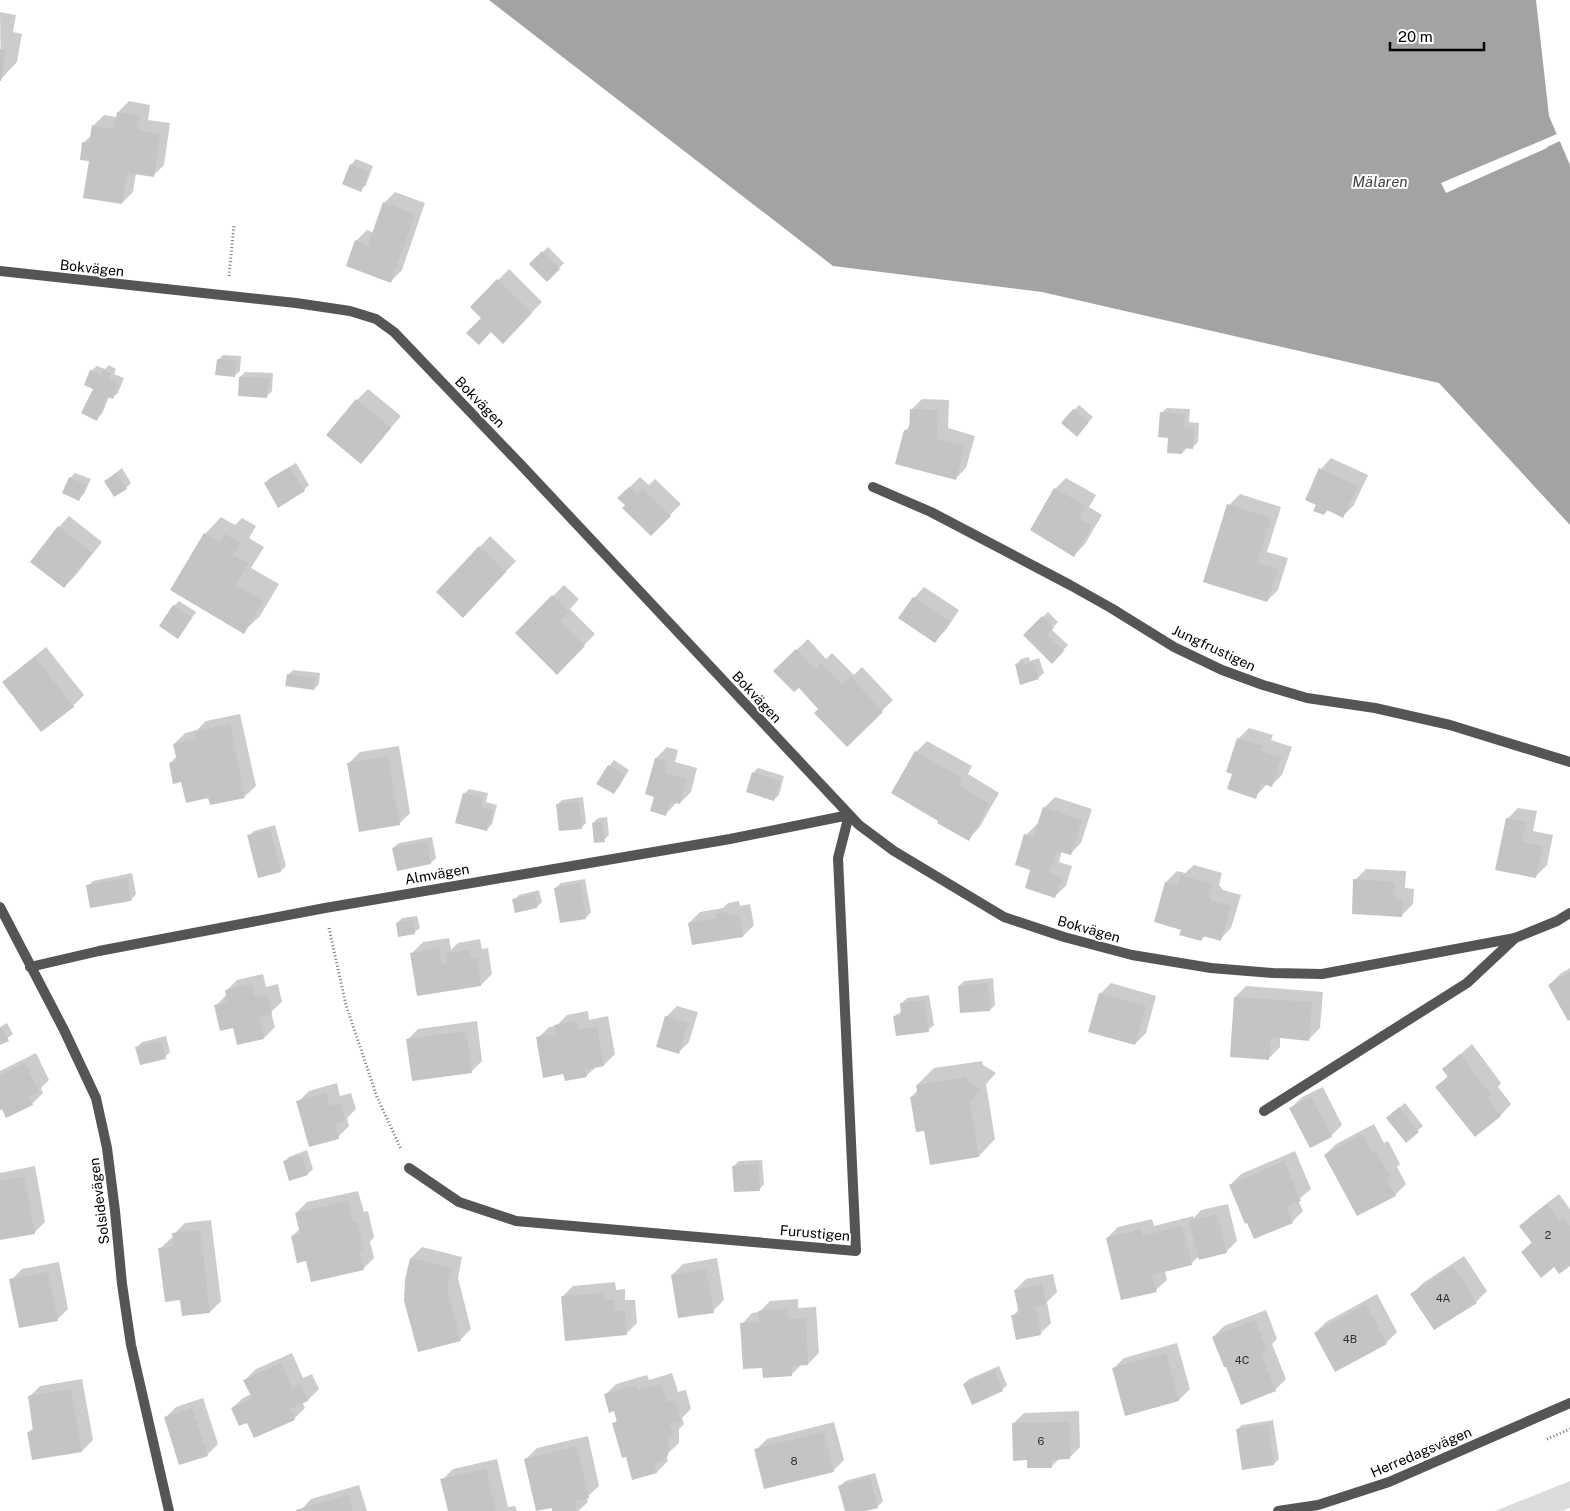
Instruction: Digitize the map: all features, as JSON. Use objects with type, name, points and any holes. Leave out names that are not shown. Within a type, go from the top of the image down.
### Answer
[{"type":"street","name":"Bokvägen","points":[[0,271],[296,303],[350,311],[376,319],[394,332],[523,467],[859,825],[894,851],[1004,917],[1064,937],[1132,955],[1211,968],[1273,974],[1322,974],[1515,938],[1570,913]]},
{"type":"street","name":"Jungfrustigen","points":[[873,487],[931,512],[1070,585],[1174,647],[1222,670],[1307,698],[1375,708],[1450,725],[1570,762]]},
{"type":"street","name":"Almvägen","points":[[30,967],[99,951],[325,908],[730,839],[849,815]]},
{"type":"street","name":"Furustigen","points":[[409,1168],[459,1202],[516,1221],[856,1251],[838,858],[849,815]]},
{"type":"street","name":"Solsidevägen","points":[[0,907],[64,1030],[96,1098],[107,1148],[130,1345],[169,1511]]},
{"type":"street","points":[[1264,1111],[1467,983],[1515,938]]},
{"type":"street","name":"Herredagsvägen","points":[[1278,1511],[1318,1505],[1389,1482],[1570,1403]]},
{"type":"path","points":[[227,296],[234,226]]},
{"type":"path","points":[[325,908],[346,1005],[377,1097],[409,1168]]},
{"type":"shaded area","points":[[1570,1481],[1570,1508],[1562,1511],[1495,1511]]},
{"type":"water","name":"Mälaren","points":[[489,0],[1536,0],[1549,116],[1570,165],[1570,525],[1439,383],[1042,292],[833,266]]},
{"type":"pier","points":[[1557,134],[1560,141],[1547,148],[1446,193],[1441,183]]},
{"type":"building","points":[[0,49],[6,50],[1,81],[0,81]]},
{"type":"building","points":[[117,112],[140,115],[138,130],[160,134],[154,177],[127,173],[122,204],[83,198],[89,161],[80,160],[82,142],[89,143],[92,125],[114,129]]},
{"type":"building","points":[[350,164],[369,172],[361,192],[342,184]]},
{"type":"building","points":[[383,202],[415,214],[391,283],[346,266],[355,240],[368,245]]},
{"type":"building","points":[[542,251],[560,269],[547,282],[529,264]]},
{"type":"building","points":[[497,279],[532,313],[503,344],[491,332],[479,345],[466,333],[481,318],[470,307]]},
{"type":"building","points":[[217,359],[236,361],[235,377],[215,375]]},
{"type":"building","points":[[90,370],[101,375],[103,370],[111,374],[109,379],[119,384],[113,399],[107,397],[97,421],[81,413],[93,389],[84,385]]},
{"type":"building","points":[[239,377],[269,378],[267,398],[238,396]]},
{"type":"building","points":[[356,399],[391,428],[361,464],[326,435]]},
{"type":"building","points":[[910,409],[938,410],[937,439],[965,446],[956,480],[895,464],[904,430],[909,432]]},
{"type":"building","points":[[1073,409],[1089,422],[1077,437],[1061,423]]},
{"type":"building","points":[[1160,412],[1185,414],[1184,427],[1194,428],[1193,449],[1183,448],[1182,454],[1167,453],[1168,438],[1158,437]]},
{"type":"building","points":[[290,467],[305,491],[278,508],[264,483]]},
{"type":"building","points":[[1319,468],[1358,486],[1343,518],[1327,510],[1324,515],[1313,511],[1316,505],[1305,500]]},
{"type":"building","points":[[117,473],[127,489],[114,497],[104,481]]},
{"type":"building","points":[[69,477],[86,485],[79,501],[62,493]]},
{"type":"building","points":[[629,487],[637,495],[643,489],[671,516],[651,536],[622,508],[625,505],[617,498]]},
{"type":"building","points":[[1054,488],[1086,506],[1079,518],[1092,526],[1074,557],[1030,530]]},
{"type":"building","points":[[1227,504],[1271,518],[1257,563],[1278,569],[1267,602],[1203,582]]},
{"type":"building","points":[[58,526],[92,553],[64,588],[30,562]]},
{"type":"building","points":[[204,533],[220,542],[225,534],[240,543],[233,555],[248,563],[236,585],[263,601],[244,634],[170,590]]},
{"type":"building","points":[[479,546],[506,572],[463,618],[436,592]]},
{"type":"building","points":[[552,595],[569,611],[560,621],[585,646],[557,675],[515,633]]},
{"type":"building","points":[[913,597],[950,621],[935,643],[898,618]]},
{"type":"building","points":[[173,605],[192,618],[178,639],[159,626]]},
{"type":"building","points":[[1042,616],[1054,628],[1046,635],[1064,651],[1052,664],[1023,635]]},
{"type":"building","points":[[796,649],[815,669],[821,663],[842,685],[851,677],[883,712],[847,747],[814,713],[818,709],[799,688],[794,692],[773,671]]},
{"type":"building","points":[[35,657],[74,707],[41,732],[2,682]]},
{"type":"building","points":[[1023,662],[1025,665],[1034,663],[1039,679],[1020,685],[1015,664]]},
{"type":"building","points":[[287,674],[316,678],[314,690],[285,686]]},
{"type":"building","points":[[230,724],[245,798],[210,805],[208,798],[186,803],[181,782],[173,784],[169,763],[177,761],[173,744],[196,739],[194,732]]},
{"type":"building","points":[[1237,738],[1263,746],[1261,751],[1281,757],[1272,787],[1261,783],[1256,799],[1227,789],[1232,774],[1226,772]]},
{"type":"building","points":[[915,751],[962,778],[958,785],[989,804],[969,841],[891,793]]},
{"type":"building","points":[[388,756],[400,825],[359,832],[347,763]]},
{"type":"building","points":[[655,758],[668,761],[665,773],[687,779],[680,804],[670,802],[666,816],[650,811],[654,797],[645,794]]},
{"type":"building","points":[[608,765],[625,775],[614,794],[596,784]]},
{"type":"building","points":[[752,772],[780,781],[774,801],[746,792]]},
{"type":"building","points":[[463,793],[483,798],[481,807],[493,810],[487,831],[455,823]]},
{"type":"building","points":[[579,802],[582,829],[559,831],[556,804]]},
{"type":"building","points":[[1043,807],[1082,820],[1071,855],[1056,851],[1049,873],[1062,877],[1055,898],[1025,888],[1030,870],[1015,865],[1024,834],[1033,837]]},
{"type":"building","points":[[1506,818],[1526,822],[1522,842],[1543,846],[1536,878],[1495,870]]},
{"type":"building","points":[[602,822],[605,842],[594,843],[592,823]]},
{"type":"building","points":[[270,830],[281,872],[258,878],[247,835]]},
{"type":"building","points":[[427,841],[431,864],[397,871],[392,848]]},
{"type":"building","points":[[1181,875],[1212,884],[1209,896],[1212,901],[1231,906],[1221,941],[1203,936],[1201,941],[1179,935],[1181,930],[1154,922],[1165,882],[1178,885]]},
{"type":"building","points":[[127,878],[131,901],[90,908],[86,885]]},
{"type":"building","points":[[1353,879],[1395,882],[1395,899],[1403,899],[1402,917],[1352,914]]},
{"type":"building","points":[[581,883],[586,919],[560,923],[554,888]]},
{"type":"building","points":[[535,894],[537,908],[515,913],[512,899]]},
{"type":"building","points":[[728,912],[729,916],[739,914],[743,937],[692,945],[688,923],[716,918],[716,914]]},
{"type":"building","points":[[412,920],[415,934],[398,937],[396,923]]},
{"type":"building","points":[[439,948],[441,964],[447,963],[446,953],[469,950],[471,959],[477,958],[481,986],[417,996],[410,953]]},
{"type":"building","points":[[1570,972],[1570,1020],[1568,1021],[1548,985]]},
{"type":"building","points":[[988,983],[990,1011],[960,1013],[958,986]]},
{"type":"building","points":[[252,984],[255,997],[267,994],[272,1014],[259,1017],[264,1039],[237,1045],[233,1028],[220,1031],[214,1005],[227,1002],[225,990]]},
{"type":"building","points":[[1099,993],[1146,1006],[1135,1045],[1088,1032]]},
{"type":"building","points":[[1234,997],[1312,1002],[1309,1041],[1271,1037],[1269,1060],[1230,1057]]},
{"type":"building","points":[[924,1000],[929,1032],[896,1036],[893,1016],[901,1015],[900,1003]]},
{"type":"building","points":[[665,1016],[688,1023],[679,1054],[656,1047]]},
{"type":"building","points":[[577,1021],[578,1030],[597,1027],[604,1066],[585,1070],[587,1077],[565,1081],[563,1074],[543,1078],[536,1037],[556,1034],[554,1025]]},
{"type":"building","points":[[0,1028],[2,1028],[9,1041],[0,1045]]},
{"type":"building","points":[[466,1031],[472,1073],[412,1081],[406,1039]]},
{"type":"building","points":[[161,1041],[166,1059],[140,1065],[135,1047]]},
{"type":"building","points":[[1460,1054],[1491,1095],[1487,1098],[1501,1116],[1475,1137],[1435,1087],[1448,1077],[1442,1069]]},
{"type":"building","points":[[25,1063],[39,1092],[29,1097],[33,1105],[6,1118],[2,1109],[0,1110],[0,1075]]},
{"type":"building","points":[[966,1077],[967,1081],[981,1090],[970,1101],[979,1157],[930,1165],[924,1131],[916,1132],[910,1097],[918,1095],[916,1085]]},
{"type":"building","points":[[326,1093],[330,1106],[340,1103],[345,1121],[335,1124],[339,1139],[309,1147],[296,1101]]},
{"type":"building","points":[[1311,1097],[1332,1137],[1310,1148],[1289,1108]]},
{"type":"building","points":[[1399,1107],[1419,1132],[1406,1143],[1386,1118]]},
{"type":"building","points":[[1362,1134],[1372,1153],[1376,1151],[1390,1176],[1386,1178],[1396,1196],[1357,1216],[1324,1155]]},
{"type":"building","points":[[302,1155],[308,1175],[289,1181],[283,1161]]},
{"type":"building","points":[[1284,1161],[1301,1201],[1286,1207],[1293,1223],[1254,1239],[1247,1223],[1245,1224],[1229,1185]]},
{"type":"building","points":[[758,1164],[760,1191],[734,1192],[732,1166]]},
{"type":"building","points":[[24,1177],[35,1234],[0,1240],[0,1181]]},
{"type":"building","points":[[348,1201],[353,1222],[357,1222],[364,1249],[359,1251],[364,1270],[311,1282],[306,1261],[297,1263],[291,1236],[300,1234],[295,1213]]},
{"type":"building","points":[[1547,1204],[1560,1221],[1564,1219],[1570,1226],[1570,1266],[1559,1274],[1554,1267],[1541,1278],[1521,1252],[1532,1243],[1519,1226]]},
{"type":"building","points":[[1217,1214],[1227,1253],[1199,1260],[1189,1221]]},
{"type":"building","points":[[1182,1226],[1192,1265],[1152,1275],[1157,1292],[1121,1300],[1106,1238],[1141,1229],[1143,1236]]},
{"type":"building","points":[[200,1230],[210,1313],[182,1316],[180,1300],[165,1302],[158,1248],[174,1246],[172,1233]]},
{"type":"building","points":[[410,1258],[452,1268],[447,1289],[461,1341],[418,1352],[404,1301],[405,1280]]},
{"type":"building","points":[[1453,1266],[1477,1303],[1434,1330],[1410,1294]]},
{"type":"building","points":[[706,1269],[714,1313],[678,1318],[671,1275]]},
{"type":"building","points":[[48,1272],[58,1321],[19,1328],[9,1279]]},
{"type":"building","points":[[1042,1284],[1046,1304],[1035,1306],[1041,1335],[1016,1340],[1011,1315],[1019,1314],[1014,1290]]},
{"type":"building","points":[[604,1293],[605,1300],[614,1300],[615,1311],[625,1310],[627,1335],[565,1341],[561,1296]]},
{"type":"building","points":[[1366,1304],[1387,1344],[1335,1372],[1314,1333]]},
{"type":"building","points":[[787,1309],[788,1319],[806,1318],[808,1365],[791,1366],[792,1376],[763,1378],[762,1368],[743,1369],[740,1323],[759,1322],[758,1311]]},
{"type":"building","points":[[1255,1320],[1267,1351],[1261,1353],[1276,1391],[1241,1405],[1212,1337]]},
{"type":"building","points":[[1166,1353],[1179,1401],[1125,1416],[1112,1368]]},
{"type":"building","points":[[281,1363],[292,1388],[301,1384],[308,1401],[290,1409],[295,1420],[254,1438],[247,1423],[239,1426],[231,1408],[252,1398],[243,1380]]},
{"type":"building","points":[[994,1370],[1003,1391],[972,1405],[963,1384]]},
{"type":"building","points":[[661,1384],[667,1402],[675,1400],[681,1421],[670,1424],[674,1437],[668,1438],[668,1455],[664,1460],[654,1463],[657,1473],[632,1480],[626,1457],[622,1458],[612,1423],[617,1422],[614,1411],[609,1413],[604,1394],[636,1385],[638,1390]]},
{"type":"building","points":[[71,1389],[82,1452],[32,1460],[27,1432],[33,1431],[28,1396]]},
{"type":"building","points":[[192,1408],[208,1456],[179,1465],[164,1417]]},
{"type":"building","points":[[1069,1422],[1070,1459],[1052,1460],[1052,1468],[1027,1468],[1027,1460],[1013,1461],[1012,1423]]},
{"type":"building","points":[[1268,1424],[1274,1465],[1242,1470],[1236,1429]]},
{"type":"building","points":[[824,1432],[834,1472],[764,1489],[754,1449]]},
{"type":"building","points":[[577,1446],[589,1498],[575,1501],[577,1511],[552,1511],[552,1508],[536,1511],[524,1459]]},
{"type":"building","points":[[486,1469],[496,1511],[448,1511],[440,1479]]},
{"type":"building","points":[[870,1477],[878,1508],[866,1511],[845,1511],[838,1486]]},
{"type":"building","points":[[348,1495],[353,1511],[296,1511],[296,1510]]}]
